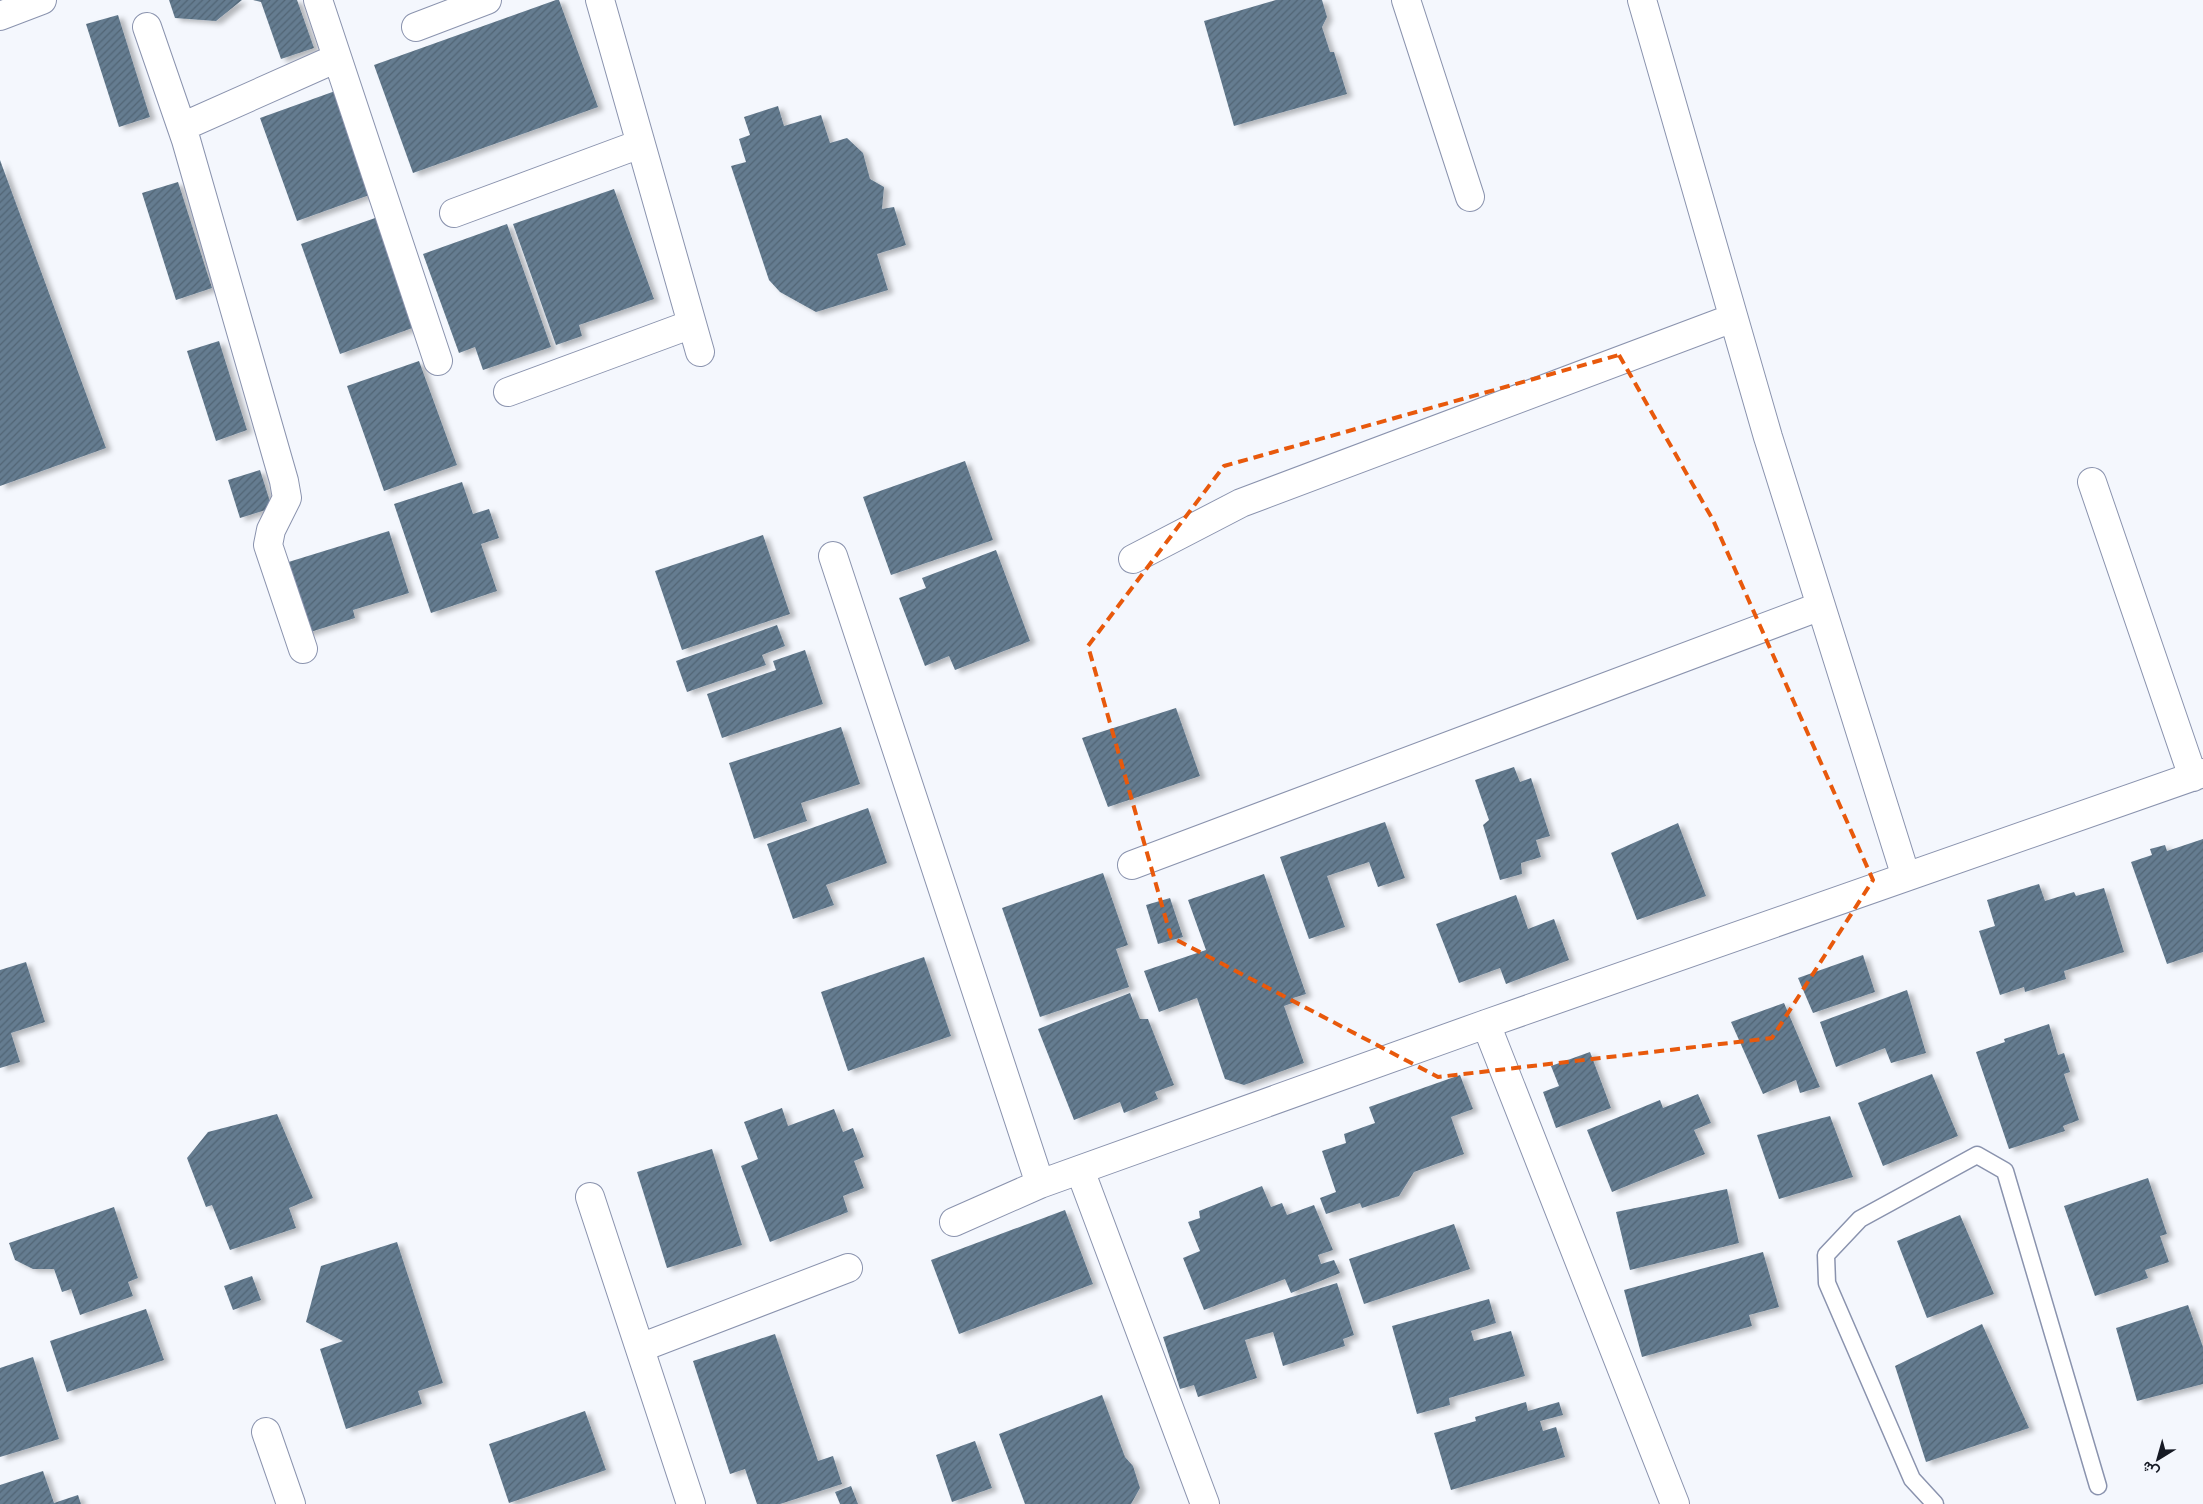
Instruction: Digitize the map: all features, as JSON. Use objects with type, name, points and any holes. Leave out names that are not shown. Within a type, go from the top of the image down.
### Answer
[{"type":"street","points":[[0,16],[42,0]]},
{"type":"street","points":[[318,0],[438,361]]},
{"type":"street","points":[[416,27],[487,0]]},
{"type":"street","points":[[600,0],[700,352]]},
{"type":"street","points":[[1406,0],[1470,197]]},
{"type":"street","points":[[1642,0],[1768,437],[1906,877]]},
{"type":"street","points":[[147,27],[182,127],[284,481],[287,498],[271,530],[268,545],[303,649]]},
{"type":"street","points":[[182,127],[337,58]]},
{"type":"street","points":[[454,214],[640,144]]},
{"type":"street","points":[[1133,559],[1241,503],[1733,318]]},
{"type":"street","points":[[508,392],[692,324]]},
{"type":"street","points":[[954,1222],[1040,1184],[1486,1024],[2198,775],[2092,482]]},
{"type":"street","points":[[833,556],[1040,1184]]},
{"type":"street","points":[[1132,865],[1821,606]]},
{"type":"street","points":[[1486,1024],[1675,1504]]},
{"type":"street","points":[[1080,1170],[1205,1504]]},
{"type":"street","points":[[590,1197],[691,1504]]},
{"type":"street","points":[[640,1348],[848,1268]]},
{"type":"street","points":[[266,1432],[292,1504]]},
{"type":"lane","points":[[1935,1504],[1912,1479],[1827,1284],[1826,1256],[1860,1219],[1977,1155],[2005,1171],[2098,1486]]},
{"type":"highlighted area","points":[[1619,355],[1713,520],[1873,880],[1772,1038],[1438,1077],[1171,937],[1088,646],[1224,466]]},
{"type":"building","points":[[169,0],[242,0],[216,21],[175,18]]},
{"type":"building","points":[[253,0],[297,0],[314,48],[281,59],[261,2]]},
{"type":"building","points":[[559,0],[598,107],[413,173],[374,65]]},
{"type":"building","points":[[1276,0],[1322,0],[1327,17],[1322,27],[1330,52],[1334,52],[1347,94],[1234,126],[1204,21]]},
{"type":"building","points":[[118,15],[150,117],[119,127],[86,24]]},
{"type":"building","points":[[338,90],[375,193],[297,221],[260,118]]},
{"type":"building","points":[[778,106],[784,126],[821,115],[830,143],[847,138],[863,153],[870,179],[884,187],[882,209],[894,207],[906,245],[877,254],[888,290],[816,312],[780,292],[769,280],[731,166],[746,162],[739,139],[750,135],[744,117]]},
{"type":"building","points":[[0,160],[106,448],[0,486]]},
{"type":"building","points":[[178,182],[212,288],[176,300],[142,193]]},
{"type":"building","points":[[614,189],[654,299],[579,325],[582,336],[556,345],[513,224]]},
{"type":"building","points":[[378,217],[418,326],[340,354],[301,244]]},
{"type":"building","points":[[507,224],[551,347],[483,370],[475,347],[459,353],[423,254]]},
{"type":"building","points":[[219,341],[247,430],[216,441],[187,351]]},
{"type":"building","points":[[419,361],[457,465],[384,491],[347,386]]},
{"type":"building","points":[[965,461],[993,540],[891,575],[863,497]]},
{"type":"building","points":[[260,470],[272,508],[240,518],[228,480]]},
{"type":"building","points":[[462,482],[473,514],[489,509],[499,538],[481,544],[497,591],[431,613],[394,504]]},
{"type":"building","points":[[389,531],[409,593],[353,610],[355,618],[304,634],[282,564]]},
{"type":"building","points":[[763,535],[790,614],[682,650],[655,571]]},
{"type":"building","points":[[996,550],[1030,641],[955,670],[949,656],[925,666],[899,598],[926,588],[922,578]]},
{"type":"building","points":[[777,625],[785,646],[762,655],[766,665],[687,692],[676,661]]},
{"type":"building","points":[[805,650],[823,704],[722,738],[707,694],[776,670],[773,661]]},
{"type":"building","points":[[1176,708],[1200,776],[1108,807],[1082,738]]},
{"type":"building","points":[[841,727],[860,784],[801,803],[807,821],[754,839],[729,763]]},
{"type":"building","points":[[1514,767],[1520,782],[1531,778],[1550,836],[1536,840],[1541,857],[1521,863],[1522,874],[1500,880],[1483,825],[1489,820],[1475,780]]},
{"type":"building","points":[[868,808],[887,863],[826,885],[834,905],[793,919],[767,844]]},
{"type":"building","points":[[1385,822],[1405,878],[1378,887],[1369,862],[1327,876],[1345,927],[1309,939],[1280,857]]},
{"type":"building","points":[[1678,823],[1706,896],[1637,920],[1611,853]]},
{"type":"building","points":[[2203,839],[2203,952],[2167,964],[2131,862],[2152,855],[2150,849],[2165,845],[2167,851]]},
{"type":"building","points":[[1103,873],[1128,945],[1116,949],[1129,987],[1040,1017],[1002,908]]},
{"type":"building","points":[[1264,874],[1306,994],[1293,998],[1295,1002],[1284,1006],[1304,1063],[1244,1085],[1225,1079],[1197,998],[1159,1012],[1144,971],[1206,950],[1188,900]]},
{"type":"building","points":[[2039,884],[2045,901],[2074,892],[2076,896],[2104,888],[2124,952],[2064,971],[2066,979],[2025,992],[2024,987],[2000,995],[1979,931],[1995,926],[1987,900]]},
{"type":"building","points":[[1516,895],[1528,929],[1554,919],[1569,960],[1506,984],[1500,968],[1459,983],[1436,924]]},
{"type":"building","points":[[1170,898],[1183,937],[1158,944],[1146,905]]},
{"type":"building","points":[[1863,955],[1875,992],[1813,1013],[1798,978]]},
{"type":"building","points":[[924,957],[951,1036],[848,1071],[821,992]]},
{"type":"building","points":[[26,962],[45,1022],[11,1033],[20,1062],[0,1068],[0,970]]},
{"type":"building","points":[[1907,990],[1926,1053],[1891,1063],[1885,1048],[1836,1067],[1820,1022]]},
{"type":"building","points":[[1130,993],[1140,1019],[1148,1019],[1174,1085],[1155,1092],[1158,1099],[1124,1113],[1120,1102],[1074,1120],[1038,1029]]},
{"type":"building","points":[[1784,1003],[1820,1087],[1800,1093],[1796,1080],[1763,1094],[1731,1022]]},
{"type":"building","points":[[2049,1024],[2058,1055],[2064,1053],[2070,1072],[2064,1074],[2079,1120],[2063,1126],[2065,1131],[2009,1149],[1976,1052],[2005,1042],[2004,1039]]},
{"type":"building","points":[[1590,1052],[1611,1108],[1556,1128],[1543,1092],[1559,1086],[1551,1066]]},
{"type":"building","points":[[1932,1074],[1958,1136],[1883,1166],[1858,1103]]},
{"type":"building","points":[[1460,1075],[1473,1109],[1451,1117],[1464,1154],[1414,1172],[1399,1196],[1362,1208],[1360,1203],[1326,1214],[1320,1198],[1336,1192],[1322,1151],[1346,1143],[1344,1134],[1375,1123],[1369,1107]]},
{"type":"building","points":[[1698,1094],[1711,1123],[1694,1130],[1705,1154],[1612,1192],[1587,1130],[1660,1100],[1663,1108]]},
{"type":"building","points":[[782,1108],[788,1126],[834,1109],[843,1132],[853,1128],[864,1157],[854,1161],[864,1188],[843,1196],[848,1212],[770,1242],[741,1166],[758,1159],[744,1122]]},
{"type":"building","points":[[277,1114],[313,1198],[289,1208],[296,1228],[230,1250],[212,1205],[206,1207],[187,1158],[208,1132]]},
{"type":"building","points":[[1830,1116],[1853,1177],[1779,1199],[1757,1135]]},
{"type":"building","points":[[712,1149],[742,1245],[667,1268],[637,1172]]},
{"type":"building","points":[[2148,1178],[2167,1234],[2160,1236],[2169,1262],[2145,1270],[2148,1278],[2095,1296],[2064,1206]]},
{"type":"building","points":[[1262,1186],[1271,1207],[1282,1203],[1287,1215],[1314,1205],[1333,1250],[1318,1255],[1321,1264],[1334,1260],[1340,1273],[1291,1293],[1285,1279],[1204,1310],[1183,1258],[1200,1251],[1188,1222],[1200,1218],[1199,1211]]},
{"type":"building","points":[[1727,1189],[1739,1243],[1630,1270],[1616,1212]]},
{"type":"building","points":[[114,1207],[138,1278],[128,1282],[133,1296],[80,1315],[71,1289],[62,1292],[54,1269],[33,1269],[15,1260],[9,1243]]},
{"type":"building","points":[[1065,1210],[1093,1284],[959,1334],[931,1260]]},
{"type":"building","points":[[1960,1215],[1994,1294],[1927,1318],[1897,1241]]},
{"type":"building","points":[[1454,1224],[1470,1269],[1364,1304],[1349,1259]]},
{"type":"building","points":[[397,1242],[443,1383],[418,1391],[422,1404],[346,1429],[320,1349],[343,1341],[306,1322],[321,1266]]},
{"type":"building","points":[[1763,1252],[1779,1307],[1749,1315],[1752,1326],[1642,1357],[1624,1290]]},
{"type":"building","points":[[252,1276],[261,1300],[233,1310],[224,1286]]},
{"type":"building","points":[[1337,1283],[1354,1335],[1343,1339],[1345,1346],[1283,1366],[1273,1332],[1245,1340],[1257,1378],[1198,1397],[1194,1385],[1180,1389],[1163,1337]]},
{"type":"building","points":[[1489,1299],[1496,1323],[1471,1331],[1474,1341],[1511,1331],[1525,1376],[1449,1398],[1450,1405],[1417,1414],[1392,1326]]},
{"type":"building","points":[[2188,1305],[2203,1347],[2203,1384],[2137,1401],[2116,1328]]},
{"type":"building","points":[[146,1309],[164,1360],[67,1392],[50,1341]]},
{"type":"building","points":[[1982,1324],[2029,1428],[1926,1462],[1895,1366]]},
{"type":"building","points":[[775,1334],[818,1461],[833,1456],[842,1484],[780,1504],[757,1504],[745,1469],[730,1474],[693,1361]]},
{"type":"building","points":[[33,1357],[59,1439],[0,1457],[0,1368]]},
{"type":"building","points":[[1102,1395],[1125,1457],[1133,1466],[1140,1488],[1131,1504],[1025,1504],[999,1434]]},
{"type":"building","points":[[1526,1402],[1528,1411],[1559,1402],[1563,1415],[1540,1421],[1543,1431],[1556,1427],[1565,1457],[1451,1490],[1434,1433],[1476,1421],[1475,1417]]},
{"type":"building","points":[[585,1411],[606,1470],[509,1503],[489,1444]]},
{"type":"building","points":[[975,1441],[992,1488],[952,1502],[936,1455]]},
{"type":"building","points":[[43,1471],[54,1503],[78,1495],[81,1504],[0,1504],[0,1485]]},
{"type":"building","points":[[851,1486],[858,1504],[840,1504],[835,1492]]}]
